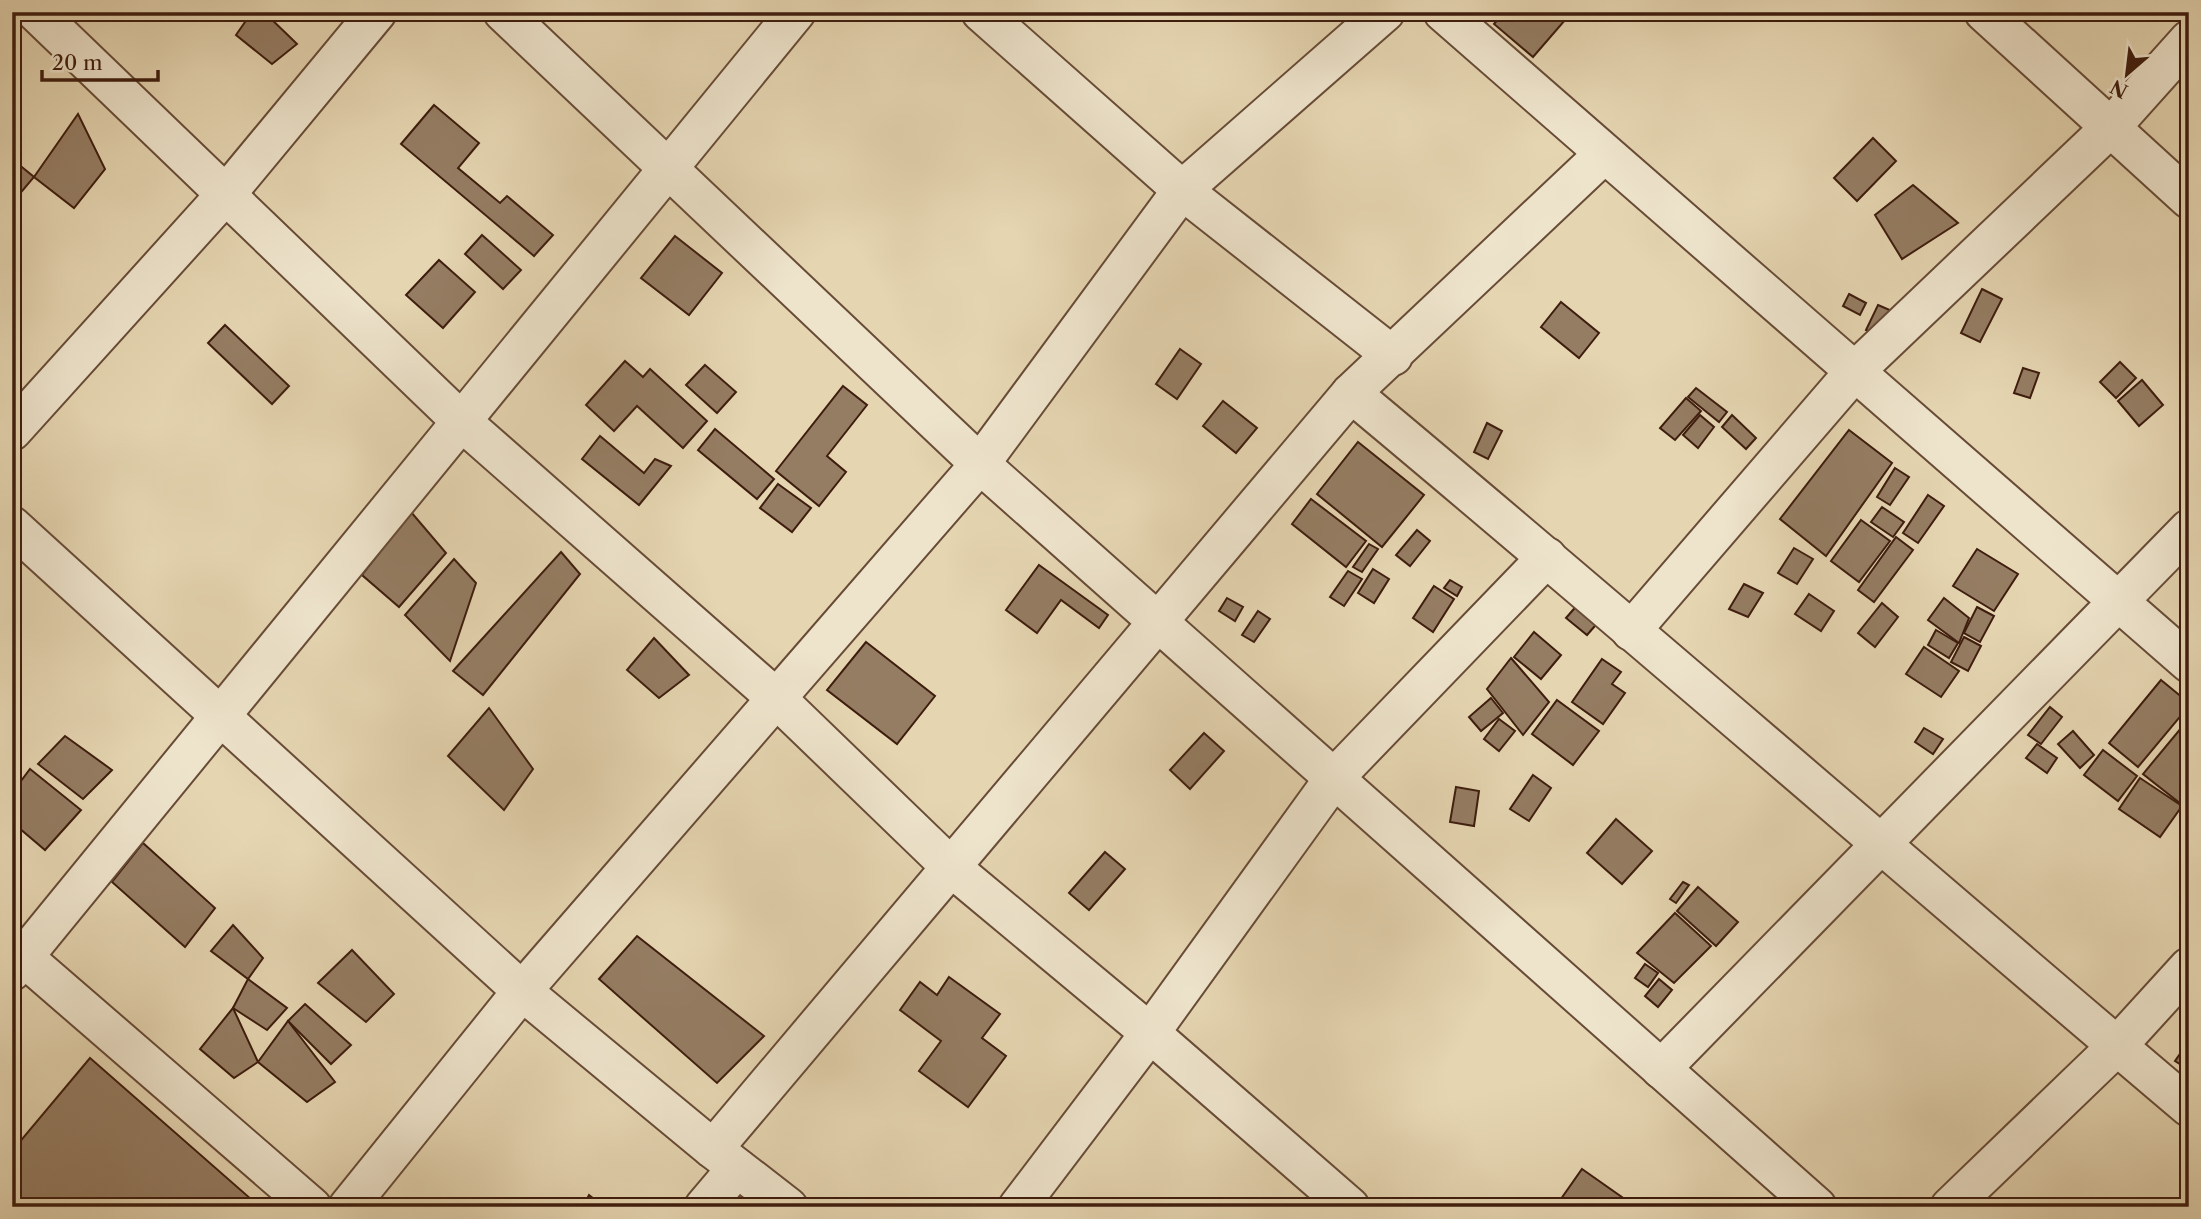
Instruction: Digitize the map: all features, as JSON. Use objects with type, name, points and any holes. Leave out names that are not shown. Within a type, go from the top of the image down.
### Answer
[{"type":"street","points":[[36,12],[461,421],[776,698],[952,868],[1150,1033],[1350,1207]]},
{"type":"street","points":[[12,432],[226,193],[377,12]]},
{"type":"street","points":[[503,12],[980,464],[1817,1207]]},
{"type":"street","points":[[312,1207],[16,958],[221,715],[796,12]]},
{"type":"street","points":[[982,12],[1182,190],[1393,356]]},
{"type":"street","points":[[348,1207],[522,991],[980,464],[1182,190],[1385,12]]},
{"type":"street","points":[[1443,12],[1603,155],[2189,663]]},
{"type":"street","points":[[1984,12],[2189,199]]},
{"type":"street","points":[[1631,631],[1855,371],[2111,127],[2189,40]]},
{"type":"street","points":[[704,1207],[725,1159],[952,868],[1351,393],[1603,155]]},
{"type":"street","points":[[1351,393],[1547,557],[1879,846],[2189,1107]]},
{"type":"street","points":[[12,526],[522,991],[725,1159],[789,1207]]},
{"type":"street","points":[[1661,1069],[2189,529]]},
{"type":"street","points":[[1018,1207],[1150,1033],[1335,777],[1547,557]]},
{"type":"street","points":[[1950,1207],[2116,1046],[2189,967]]},
{"type":"building","points":[[252,12],[264,12],[297,44],[272,64],[236,35]]},
{"type":"building","points":[[1504,12],[1572,12],[1533,57],[1494,24]]},
{"type":"building","points":[[434,105],[479,143],[458,168],[500,203],[507,196],[553,235],[534,256],[401,144]]},
{"type":"building","points":[[78,114],[105,169],[74,208],[34,177]]},
{"type":"building","points":[[1873,138],[1896,161],[1857,201],[1834,178]]},
{"type":"building","points":[[12,159],[34,177],[12,203]]},
{"type":"building","points":[[1913,185],[1958,223],[1902,259],[1875,215]]},
{"type":"building","points":[[482,235],[521,270],[503,289],[465,254]]},
{"type":"building","points":[[675,236],[722,273],[689,315],[641,278]]},
{"type":"building","points":[[439,260],[475,292],[443,328],[406,295]]},
{"type":"building","points":[[1982,289],[2002,299],[1980,342],[1961,333]]},
{"type":"building","points":[[1849,294],[1866,303],[1860,315],[1843,306]]},
{"type":"building","points":[[1561,302],[1599,333],[1579,358],[1541,327]]},
{"type":"building","points":[[1878,305],[1892,311],[1879,336],[1866,330]]},
{"type":"building","points":[[225,325],[289,386],[272,404],[208,343]]},
{"type":"building","points":[[1180,349],[1201,364],[1177,399],[1156,384]]},
{"type":"building","points":[[625,361],[643,377],[650,369],[707,421],[683,448],[637,406],[614,431],[586,405]]},
{"type":"building","points":[[2120,362],[2136,378],[2116,398],[2100,382]]},
{"type":"building","points":[[705,365],[736,392],[717,413],[686,385]]},
{"type":"building","points":[[2023,368],[2039,373],[2030,398],[2014,393]]},
{"type":"building","points":[[2142,380],[2163,405],[2139,426],[2118,401]]},
{"type":"building","points":[[843,386],[867,405],[827,456],[846,472],[819,506],[776,471]]},
{"type":"building","points":[[1696,388],[1727,412],[1719,422],[1688,397]]},
{"type":"building","points":[[1686,398],[1701,411],[1675,440],[1660,428]]},
{"type":"building","points":[[1223,401],[1257,428],[1236,453],[1203,426]]},
{"type":"building","points":[[1700,415],[1714,427],[1698,448],[1683,435]]},
{"type":"building","points":[[1732,415],[1756,438],[1746,449],[1722,427]]},
{"type":"building","points":[[1487,423],[1502,431],[1488,459],[1474,452]]},
{"type":"building","points":[[715,429],[774,479],[757,499],[698,450]]},
{"type":"building","points":[[1849,430],[1892,463],[1826,556],[1780,519]]},
{"type":"building","points":[[600,436],[644,473],[655,459],[671,466],[639,505],[582,459]]},
{"type":"building","points":[[1358,442],[1424,495],[1382,547],[1317,494]]},
{"type":"building","points":[[1895,468],[1909,477],[1890,505],[1877,497]]},
{"type":"building","points":[[778,484],[811,508],[792,532],[760,508]]},
{"type":"building","points":[[1928,495],[1944,506],[1918,543],[1903,533]]},
{"type":"building","points":[[1311,499],[1366,541],[1346,567],[1292,524]]},
{"type":"building","points":[[1882,507],[1904,522],[1893,537],[1871,522]]},
{"type":"building","points":[[411,512],[446,553],[399,607],[362,575]]},
{"type":"building","points":[[1861,520],[1890,541],[1859,582],[1831,561]]},
{"type":"building","points":[[1417,530],[1430,541],[1410,566],[1396,555]]},
{"type":"building","points":[[1896,537],[1913,550],[1874,602],[1858,590]]},
{"type":"building","points":[[1369,544],[1378,549],[1362,572],[1353,567]]},
{"type":"building","points":[[1794,548],[1813,559],[1797,584],[1778,573]]},
{"type":"building","points":[[1977,549],[2018,574],[1994,611],[1953,586]]},
{"type":"building","points":[[561,552],[580,574],[483,695],[453,671]]},
{"type":"building","points":[[454,559],[476,583],[450,661],[405,615]]},
{"type":"building","points":[[1039,565],[1108,615],[1099,628],[1061,600],[1037,633],[1006,610]]},
{"type":"building","points":[[1373,569],[1389,579],[1374,603],[1358,593]]},
{"type":"building","points":[[1348,571],[1362,579],[1344,606],[1330,597]]},
{"type":"building","points":[[1450,580],[1462,587],[1457,596],[1444,588]]},
{"type":"building","points":[[1744,584],[1763,593],[1748,617],[1729,609]]},
{"type":"building","points":[[1434,586],[1454,599],[1433,632],[1413,618]]},
{"type":"building","points":[[1809,594],[1834,611],[1821,631],[1795,614]]},
{"type":"building","points":[[1227,598],[1243,607],[1235,621],[1219,611]]},
{"type":"building","points":[[1944,598],[1969,618],[1959,643],[1928,620]]},
{"type":"building","points":[[1580,602],[1601,619],[1587,635],[1566,618]]},
{"type":"building","points":[[1882,603],[1898,617],[1875,647],[1858,633]]},
{"type":"building","points":[[1977,607],[1994,616],[1980,642],[1964,633]]},
{"type":"building","points":[[1258,611],[1270,619],[1254,642],[1242,635]]},
{"type":"building","points":[[1936,630],[1958,643],[1949,658],[1928,645]]},
{"type":"building","points":[[1534,632],[1561,655],[1541,679],[1514,657]]},
{"type":"building","points":[[1964,637],[1981,646],[1968,671],[1951,662]]},
{"type":"building","points":[[654,638],[689,675],[659,698],[627,670]]},
{"type":"building","points":[[866,642],[935,696],[897,744],[827,690]]},
{"type":"building","points":[[1924,647],[1959,671],[1941,697],[1906,674]]},
{"type":"building","points":[[1511,658],[1549,702],[1523,735],[1487,689]]},
{"type":"building","points":[[1602,659],[1621,672],[1612,684],[1625,693],[1603,724],[1572,702]]},
{"type":"building","points":[[2161,680],[2189,703],[2189,706],[2138,767],[2109,743]]},
{"type":"building","points":[[1491,698],[1503,713],[1481,731],[1469,717]]},
{"type":"building","points":[[1557,700],[1599,731],[1573,765],[1532,734]]},
{"type":"building","points":[[2050,707],[2062,717],[2041,744],[2028,735]]},
{"type":"building","points":[[489,708],[533,769],[504,810],[448,756]]},
{"type":"building","points":[[1499,719],[1515,731],[1499,751],[1484,739]]},
{"type":"building","points":[[2182,727],[2189,733],[2189,794],[2181,804],[2143,774]]},
{"type":"building","points":[[1924,728],[1943,739],[1933,754],[1915,742]]},
{"type":"building","points":[[2073,731],[2094,755],[2080,768],[2058,744]]},
{"type":"building","points":[[1204,733],[1224,751],[1190,789],[1170,770]]},
{"type":"building","points":[[65,736],[112,770],[83,799],[38,764]]},
{"type":"building","points":[[2037,744],[2057,758],[2047,773],[2026,758]]},
{"type":"building","points":[[2103,750],[2137,776],[2118,801],[2084,775]]},
{"type":"building","points":[[30,769],[81,810],[45,850],[12,822],[12,793]]},
{"type":"building","points":[[1533,775],[1551,788],[1529,821],[1510,809]]},
{"type":"building","points":[[2140,778],[2182,806],[2160,837],[2119,809]]},
{"type":"building","points":[[1456,787],[1479,791],[1474,826],[1450,822]]},
{"type":"building","points":[[1616,819],[1652,851],[1622,884],[1587,853]]},
{"type":"building","points":[[143,843],[215,908],[185,947],[112,882]]},
{"type":"building","points":[[1105,852],[1125,869],[1089,910],[1069,893]]},
{"type":"building","points":[[1683,882],[1689,885],[1676,903],[1670,899]]},
{"type":"building","points":[[1698,887],[1738,922],[1716,946],[1677,911]]},
{"type":"building","points":[[1675,913],[1711,946],[1674,983],[1637,953]]},
{"type":"building","points":[[233,925],[263,958],[248,979],[211,951]]},
{"type":"building","points":[[637,936],[764,1036],[717,1083],[599,979]]},
{"type":"building","points":[[352,950],[394,994],[366,1022],[318,983]]},
{"type":"building","points":[[1645,964],[1658,973],[1648,987],[1635,978]]},
{"type":"building","points":[[949,977],[1000,1014],[982,1038],[1006,1056],[968,1107],[919,1071],[941,1041],[900,1010],[920,982],[937,995]]},
{"type":"building","points":[[248,979],[287,1008],[267,1030],[233,1008]]},
{"type":"building","points":[[1659,979],[1672,990],[1658,1007],[1645,996]]},
{"type":"building","points":[[305,1004],[351,1045],[331,1064],[288,1021]]},
{"type":"building","points":[[233,1008],[258,1062],[234,1078],[200,1049]]},
{"type":"building","points":[[288,1021],[335,1082],[307,1102],[258,1062]]},
{"type":"building","points":[[2189,1041],[2189,1070],[2175,1061]]},
{"type":"building","points":[[90,1058],[260,1207],[12,1207],[12,1151]]},
{"type":"building","points":[[1582,1169],[1636,1207],[1556,1206]]},
{"type":"building","points":[[589,1195],[604,1207],[583,1207]]}]
